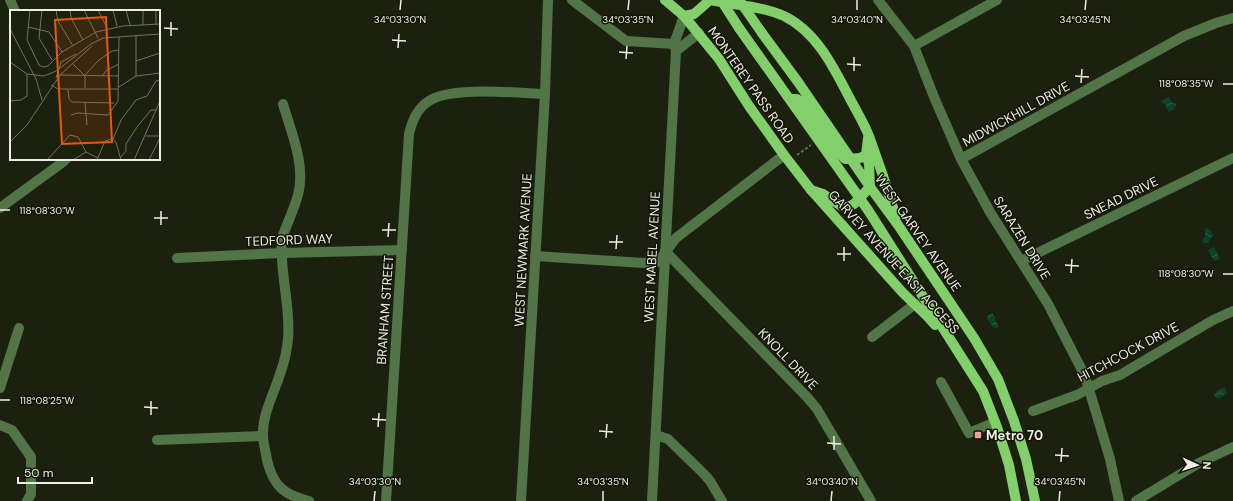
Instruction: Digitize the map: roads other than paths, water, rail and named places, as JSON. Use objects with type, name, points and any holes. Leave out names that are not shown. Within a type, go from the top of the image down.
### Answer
[{"type":"main road","name":"MONTEREY PASS ROAD","points":[[664,0],[684,16],[699,33],[719,59],[749,106],[812,190]]},
{"type":"main road","points":[[684,16],[694,14],[710,0],[768,10],[797,24],[814,39],[829,59],[868,134],[882,171],[898,225]]},
{"type":"main road","points":[[721,0],[739,28],[859,198],[983,391],[1009,465],[1016,501]]},
{"type":"main road","name":"WEST GARVEY AVENUE","points":[[739,0],[798,82],[870,188],[898,225],[978,345],[998,380],[1014,421],[1026,459],[1035,501]]},
{"type":"main road","points":[[791,100],[797,99],[802,102],[837,151],[845,159],[860,158],[866,155]]},
{"type":"main road","points":[[812,190],[823,194],[843,207],[848,207],[854,204],[870,188],[869,164],[866,155],[868,134]]},
{"type":"main road","name":"GARVEY AVENUE EAST ACCESS","points":[[812,190],[903,294],[928,316],[946,339],[957,350]]},
{"type":"main road","points":[[996,425],[1014,421]]},
{"type":"street","points":[[10,0],[15,10]]},
{"type":"street","name":"WEST NEWMARK AVENUE","points":[[521,501],[545,94],[548,0]]},
{"type":"street","points":[[572,0],[626,41],[675,48],[699,33]]},
{"type":"street","name":"SARAZEN DRIVE","points":[[878,0],[914,46],[961,159],[990,212],[1048,304],[1070,344],[1089,388],[1110,459],[1118,501]]},
{"type":"street","points":[[914,46],[997,0]]},
{"type":"street","name":"WEST MABEL AVENUE","points":[[652,501],[675,48],[684,16]]},
{"type":"street","name":"MIDWICKHILL DRIVE","points":[[961,159],[1184,36],[1233,18]]},
{"type":"street","name":"BRANHAM STREET","points":[[386,501],[409,134],[416,114],[422,106],[430,100],[443,95],[467,91],[545,94]]},
{"type":"street","points":[[283,104],[298,155],[300,175],[298,194],[282,238],[281,253],[288,305],[288,338],[286,356],[281,374],[267,410],[263,436],[270,472],[278,486],[294,497],[310,501]]},
{"type":"street","points":[[535,256],[658,262],[676,238],[784,154]]},
{"type":"street","name":"SNEAD DRIVE","points":[[1021,261],[1233,158]]},
{"type":"street","points":[[0,208],[65,160]]},
{"type":"street","name":"TEDFORD WAY","points":[[177,258],[281,253],[402,250]]},
{"type":"street","name":"KNOLL DRIVE","points":[[665,251],[817,409],[871,501]]},
{"type":"street","points":[[872,337],[915,304]]},
{"type":"street","name":"HITCHCOCK DRIVE","points":[[1033,411],[1077,395],[1089,388],[1120,375],[1213,320],[1233,311]]},
{"type":"street","points":[[0,388],[19,328]]},
{"type":"street","points":[[941,382],[969,433],[996,425]]},
{"type":"street","points":[[0,425],[12,430],[31,457],[31,494],[27,501]]},
{"type":"street","points":[[656,435],[668,439],[704,474],[722,501]]},
{"type":"street","points":[[157,440],[263,436]]},
{"type":"street","points":[[1136,501],[1199,463],[1233,447]]},
{"type":"water","points":[[1169,97],[1172,103],[1176,104],[1175,109],[1169,112],[1165,104],[1161,101]]},
{"type":"water","points":[[1206,228],[1211,231],[1213,235],[1208,243],[1204,243],[1202,240],[1205,237]]},
{"type":"water","points":[[1214,247],[1220,259],[1214,261],[1208,250]]},
{"type":"water","points":[[992,313],[999,326],[997,328],[994,328],[987,319],[988,315]]},
{"type":"water","points":[[1225,388],[1227,393],[1220,398],[1216,398],[1214,395],[1218,390]]},
{"type":"place","name":"Metro 70","points":[[978,435]]}]
